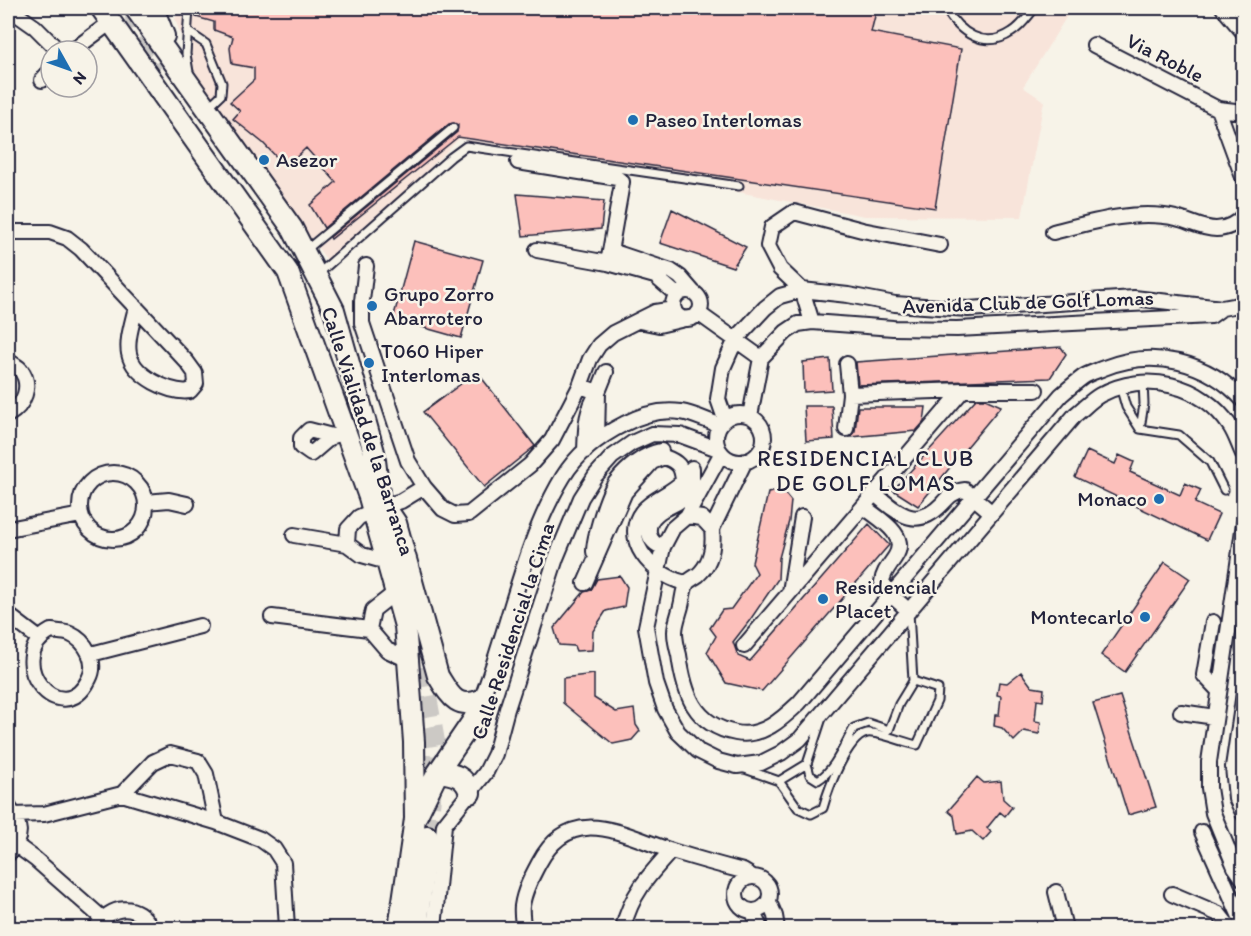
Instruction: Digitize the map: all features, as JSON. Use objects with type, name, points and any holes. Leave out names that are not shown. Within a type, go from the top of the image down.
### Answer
[{"type":"main road","name":"Calle Vialidad de la Barranca","points":[[135,8],[165,63],[192,87],[292,228],[334,310],[374,452],[379,504],[405,626],[414,742],[415,819],[399,928]]},
{"type":"main road","points":[[153,8],[165,63],[255,209],[278,258]]},
{"type":"main road","points":[[165,63],[169,8]]},
{"type":"main road","name":"Calle Vialidad de la Barranca","points":[[106,15],[288,272],[340,435],[379,504]]},
{"type":"main road","points":[[379,504],[396,523],[438,675],[450,696],[462,704],[481,700]]},
{"type":"main road","points":[[415,819],[438,772],[474,719],[481,700]]},
{"type":"main road","points":[[438,772],[460,776],[465,780],[470,793]]},
{"type":"main road","points":[[417,928],[427,837]]},
{"type":"street","points":[[8,8],[35,27],[47,39]]},
{"type":"street","points":[[1223,8],[1244,33]]},
{"type":"street","points":[[83,39],[106,15]]},
{"type":"street","name":"Via Roble","points":[[1094,45],[1218,109],[1244,112]]},
{"type":"street","name":"Via Roble","points":[[1218,109],[1244,180]]},
{"type":"street","points":[[518,162],[617,178],[622,182],[610,257]]},
{"type":"street","points":[[812,321],[802,290],[780,269],[768,246],[772,227],[794,212],[862,230],[940,245]]},
{"type":"street","points":[[1053,232],[1094,221],[1141,216],[1175,218],[1216,230],[1232,226],[1244,215]]},
{"type":"street","points":[[8,232],[50,232],[67,238],[81,249],[136,307],[188,362],[195,373],[196,384],[190,391],[181,392],[163,387],[140,374],[131,363],[128,344],[136,307]]},
{"type":"street","points":[[537,250],[610,257],[677,274],[699,297],[701,306],[695,316],[659,325],[639,321]]},
{"type":"street","points":[[366,266],[362,323],[403,449],[424,487],[443,509],[455,515],[469,514],[530,465],[552,440],[580,386],[590,359],[599,345],[613,333],[675,302],[685,290],[693,292]]},
{"type":"street","points":[[658,271],[675,302],[678,315],[684,318],[695,316],[736,339],[761,358],[750,416]]},
{"type":"street","name":"Avenida Club de Golf Lomas","points":[[723,422],[718,399],[723,368],[736,339],[780,296],[802,290],[848,295],[895,304],[968,309],[1134,298],[1222,308],[1244,304]]},
{"type":"street","name":"Avenida Club de Golf Lomas","points":[[761,358],[786,332],[798,324],[812,321],[893,328],[957,329],[1211,316],[1222,308]]},
{"type":"street","points":[[687,516],[702,518],[712,529],[714,541],[706,565],[687,583],[675,632],[682,678],[693,705],[708,722],[724,730],[743,734],[762,731],[780,721],[800,703],[1061,395],[1084,376],[1120,362],[1143,358],[1163,359],[1184,363],[1238,386],[1244,400]]},
{"type":"street","points":[[8,361],[20,369],[26,382],[25,398],[16,410],[8,415]]},
{"type":"street","points":[[846,429],[850,394],[847,364]]},
{"type":"street","points":[[585,451],[586,422],[590,405],[606,372]]},
{"type":"street","points":[[720,451],[687,516],[674,528],[663,547],[646,627],[656,683],[665,709],[678,732],[698,751],[718,761],[737,766],[761,763],[781,753],[800,739],[1075,416],[1098,396],[1120,386],[1143,382],[1176,385],[1197,394],[1217,409],[1232,428],[1244,456]]},
{"type":"street","points":[[580,386],[598,392]]},
{"type":"street","points":[[744,646],[963,390]]},
{"type":"street","points":[[850,394],[1036,390]]},
{"type":"street","points":[[597,440],[598,392]]},
{"type":"street","name":"Calle Residencial la Cima","points":[[481,700],[529,553],[564,476],[585,451],[597,440],[645,414],[680,412],[723,422]]},
{"type":"street","points":[[737,414],[750,416],[761,427],[763,443],[759,453],[745,461],[732,461],[720,451],[716,436],[723,422],[737,414]]},
{"type":"street","points":[[309,430],[340,435],[311,454],[301,447],[301,438],[309,430]]},
{"type":"street","name":"Calle Residencial la Cima","points":[[434,928],[444,825],[486,772],[495,754],[507,709],[556,558],[581,498],[595,476],[612,457],[632,443],[652,434],[680,435],[720,451]]},
{"type":"street","points":[[593,561],[594,541],[615,483],[650,453],[664,450],[678,455],[692,467],[692,488],[681,500],[656,514],[650,524],[648,533],[651,541],[663,547]]},
{"type":"street","points":[[585,583],[625,492],[652,462],[664,457],[676,461],[682,469],[683,481],[675,490],[648,506],[638,517],[636,535],[643,557],[671,579],[687,583]]},
{"type":"street","points":[[712,529],[745,461]]},
{"type":"street","points":[[106,474],[120,474],[132,479],[141,489],[146,501],[145,514],[140,525],[131,534],[119,539],[107,539],[95,535],[86,526],[81,515],[80,501],[84,489],[94,479],[106,474]]},
{"type":"street","points":[[347,544],[348,529],[359,517],[379,504],[400,501],[424,487]]},
{"type":"street","points":[[875,494],[895,510],[912,518],[922,518],[933,513],[951,494],[965,490],[992,513]]},
{"type":"street","points":[[146,501],[169,500],[188,504]]},
{"type":"street","points":[[864,507],[895,532],[900,539],[899,551],[883,575],[882,582],[891,595],[909,611]]},
{"type":"street","points":[[8,529],[81,515]]},
{"type":"street","points":[[790,592],[802,517]]},
{"type":"street","points":[[1244,523],[1209,762],[1213,813],[1244,880]]},
{"type":"street","points":[[294,534],[347,544],[362,555],[390,555]]},
{"type":"street","points":[[369,629],[374,610],[396,592]]},
{"type":"street","points":[[8,615],[37,638]]},
{"type":"street","points":[[272,617],[369,629],[387,650],[408,660]]},
{"type":"street","points":[[1213,622],[1204,675],[1219,691]]},
{"type":"street","points":[[90,654],[200,626]]},
{"type":"street","points":[[51,632],[67,633],[81,641],[90,654],[92,673],[84,689],[69,698],[50,698],[33,687],[25,670],[26,652],[37,638],[51,632]]},
{"type":"street","points":[[656,683],[682,678]]},
{"type":"street","points":[[1243,812],[1236,798],[1233,767],[1244,693]]},
{"type":"street","points":[[1181,712],[1215,717]]},
{"type":"street","points":[[122,794],[153,762],[170,754],[198,761],[206,774],[216,822]]},
{"type":"street","points":[[151,928],[141,915],[128,909],[114,910],[99,923],[35,859],[12,850],[19,836],[11,810],[44,814],[122,794],[216,822],[260,839],[274,849],[284,863],[287,928]]},
{"type":"street","points":[[523,928],[522,906],[533,874],[546,850],[560,837],[579,829],[595,826],[614,830],[742,871],[761,879],[768,885],[771,893],[769,902],[762,909],[753,912],[743,909],[736,902],[730,877],[716,864]]},
{"type":"street","points":[[1202,832],[1241,919],[1241,926],[1237,928]]},
{"type":"street","points":[[624,928],[627,912],[643,882],[671,850]]},
{"type":"street","points":[[735,892],[738,884],[745,878],[753,877]]},
{"type":"street","points":[[1056,892],[1065,928]]},
{"type":"street","points":[[1172,894],[1219,914],[1230,928]]},
{"type":"street","points":[[769,902],[777,928]]},
{"type":"street","points":[[753,912],[760,928]]},
{"type":"lane","points":[[189,8],[186,54],[192,87]]},
{"type":"lane","points":[[945,8],[952,21],[965,32],[972,36],[989,39],[1006,36],[1013,32],[1035,8]]},
{"type":"lane","points":[[187,31],[206,44],[222,83],[221,95],[207,108]]},
{"type":"lane","points":[[304,252],[453,128]]},
{"type":"lane","points":[[316,276],[466,146],[614,170],[739,186]]},
{"type":"lane","points":[[1140,429],[1144,404],[1143,382]]},
{"type":"lane","points":[[1120,386],[1126,406],[1140,429],[1179,435],[1210,462],[1224,490]]},
{"type":"lane","points":[[889,733],[898,704],[913,681],[909,611]]},
{"type":"lane","points":[[824,713],[807,764],[810,775],[818,780],[825,777],[831,769],[854,728],[868,723],[917,745],[937,701],[938,689],[913,681]]},
{"type":"lane","points":[[737,766],[779,782],[798,808],[811,814],[823,808],[828,790],[849,748],[858,737],[869,732],[889,733]]},
{"type":"lane","points":[[779,782],[807,764]]},
{"type":"shaded area","name":"Paseo Interlomas","points":[[180,8],[1072,8],[1023,87],[1044,101],[1022,217],[865,216],[459,139],[331,266],[196,78],[175,19]]},
{"type":"building","name":"Paseo Interlomas","points":[[199,8],[877,8],[871,32],[961,49],[935,208],[458,137],[331,239],[330,237],[457,132],[458,125],[449,124],[324,228],[310,205],[336,182],[306,148],[286,167],[263,143],[233,119],[240,111],[230,102],[254,80],[254,68],[232,64],[230,48],[233,37],[214,30],[214,22],[196,17]]},
{"type":"building","points":[[517,194],[604,201],[601,229],[523,236]]},
{"type":"building","points":[[672,209],[746,247],[733,267],[660,243]]},
{"type":"building","points":[[414,241],[483,260],[461,338],[393,319]]},
{"type":"building","points":[[1061,347],[1066,354],[1050,378],[858,385],[856,362]]},
{"type":"building","points":[[830,359],[832,390],[804,392],[803,362]]},
{"type":"building","points":[[477,372],[535,446],[484,487],[423,412]]},
{"type":"building","points":[[976,399],[985,399],[1001,406],[918,506],[893,490]]},
{"type":"building","points":[[804,406],[832,406],[834,439],[806,441]]},
{"type":"building","points":[[858,407],[926,407],[924,422],[916,431],[850,437],[855,431]]},
{"type":"building","name":"Monaco","points":[[1087,451],[1115,464],[1119,455],[1134,462],[1130,472],[1180,495],[1185,483],[1201,490],[1195,503],[1219,514],[1207,540],[1075,477]]},
{"type":"building","name":"Residencial Placet","points":[[782,490],[791,501],[789,521],[779,558],[778,579],[733,642],[738,656],[750,661],[869,524],[889,545],[762,691],[726,683],[707,652],[716,636],[710,628],[722,610],[731,609],[757,573],[752,563],[768,493]]},
{"type":"building","name":"Montecarlo","points":[[1165,562],[1190,579],[1125,672],[1101,655]]},
{"type":"building","points":[[620,576],[627,587],[624,607],[606,611],[593,631],[592,650],[576,651],[574,646],[559,645],[554,628],[584,592],[591,590],[597,579]]},
{"type":"building","points":[[1021,672],[1032,687],[1044,689],[1043,701],[1037,700],[1035,721],[1041,722],[1039,734],[1024,731],[1014,741],[1002,728],[994,726],[995,715],[999,715],[1001,696],[997,695],[999,682],[1007,683]]},
{"type":"building","points":[[594,674],[594,698],[616,712],[634,709],[636,725],[640,731],[632,740],[613,744],[563,703],[563,678]]},
{"type":"building","points":[[1120,696],[1156,807],[1128,815],[1093,703]]},
{"type":"building","points":[[977,777],[984,783],[1001,781],[1003,799],[1012,807],[1005,816],[1000,812],[987,828],[991,832],[983,841],[972,831],[957,834],[954,816],[948,811]]},
{"type":"tunnel","points":[[134,8],[139,33],[159,69]]},
{"type":"tunnel","points":[[411,608],[436,747],[427,836]]},
{"type":"place","name":"Paseo Interlomas","points":[[633,120]]},
{"type":"place","name":"Asezor","points":[[264,160]]},
{"type":"place","name":"Grupo Zorro Abarrotero","points":[[372,306]]},
{"type":"place","name":"T060 Hiper Interlomas","points":[[369,363]]},
{"type":"place","name":"Monaco","points":[[1159,499]]},
{"type":"place","name":"Residencial Placet","points":[[823,599]]},
{"type":"place","name":"Montecarlo","points":[[1145,617]]},
{"type":"district","name":"RESIDENCIAL CLUB DE GOLF LOMAS","points":[[866,470]]}]
